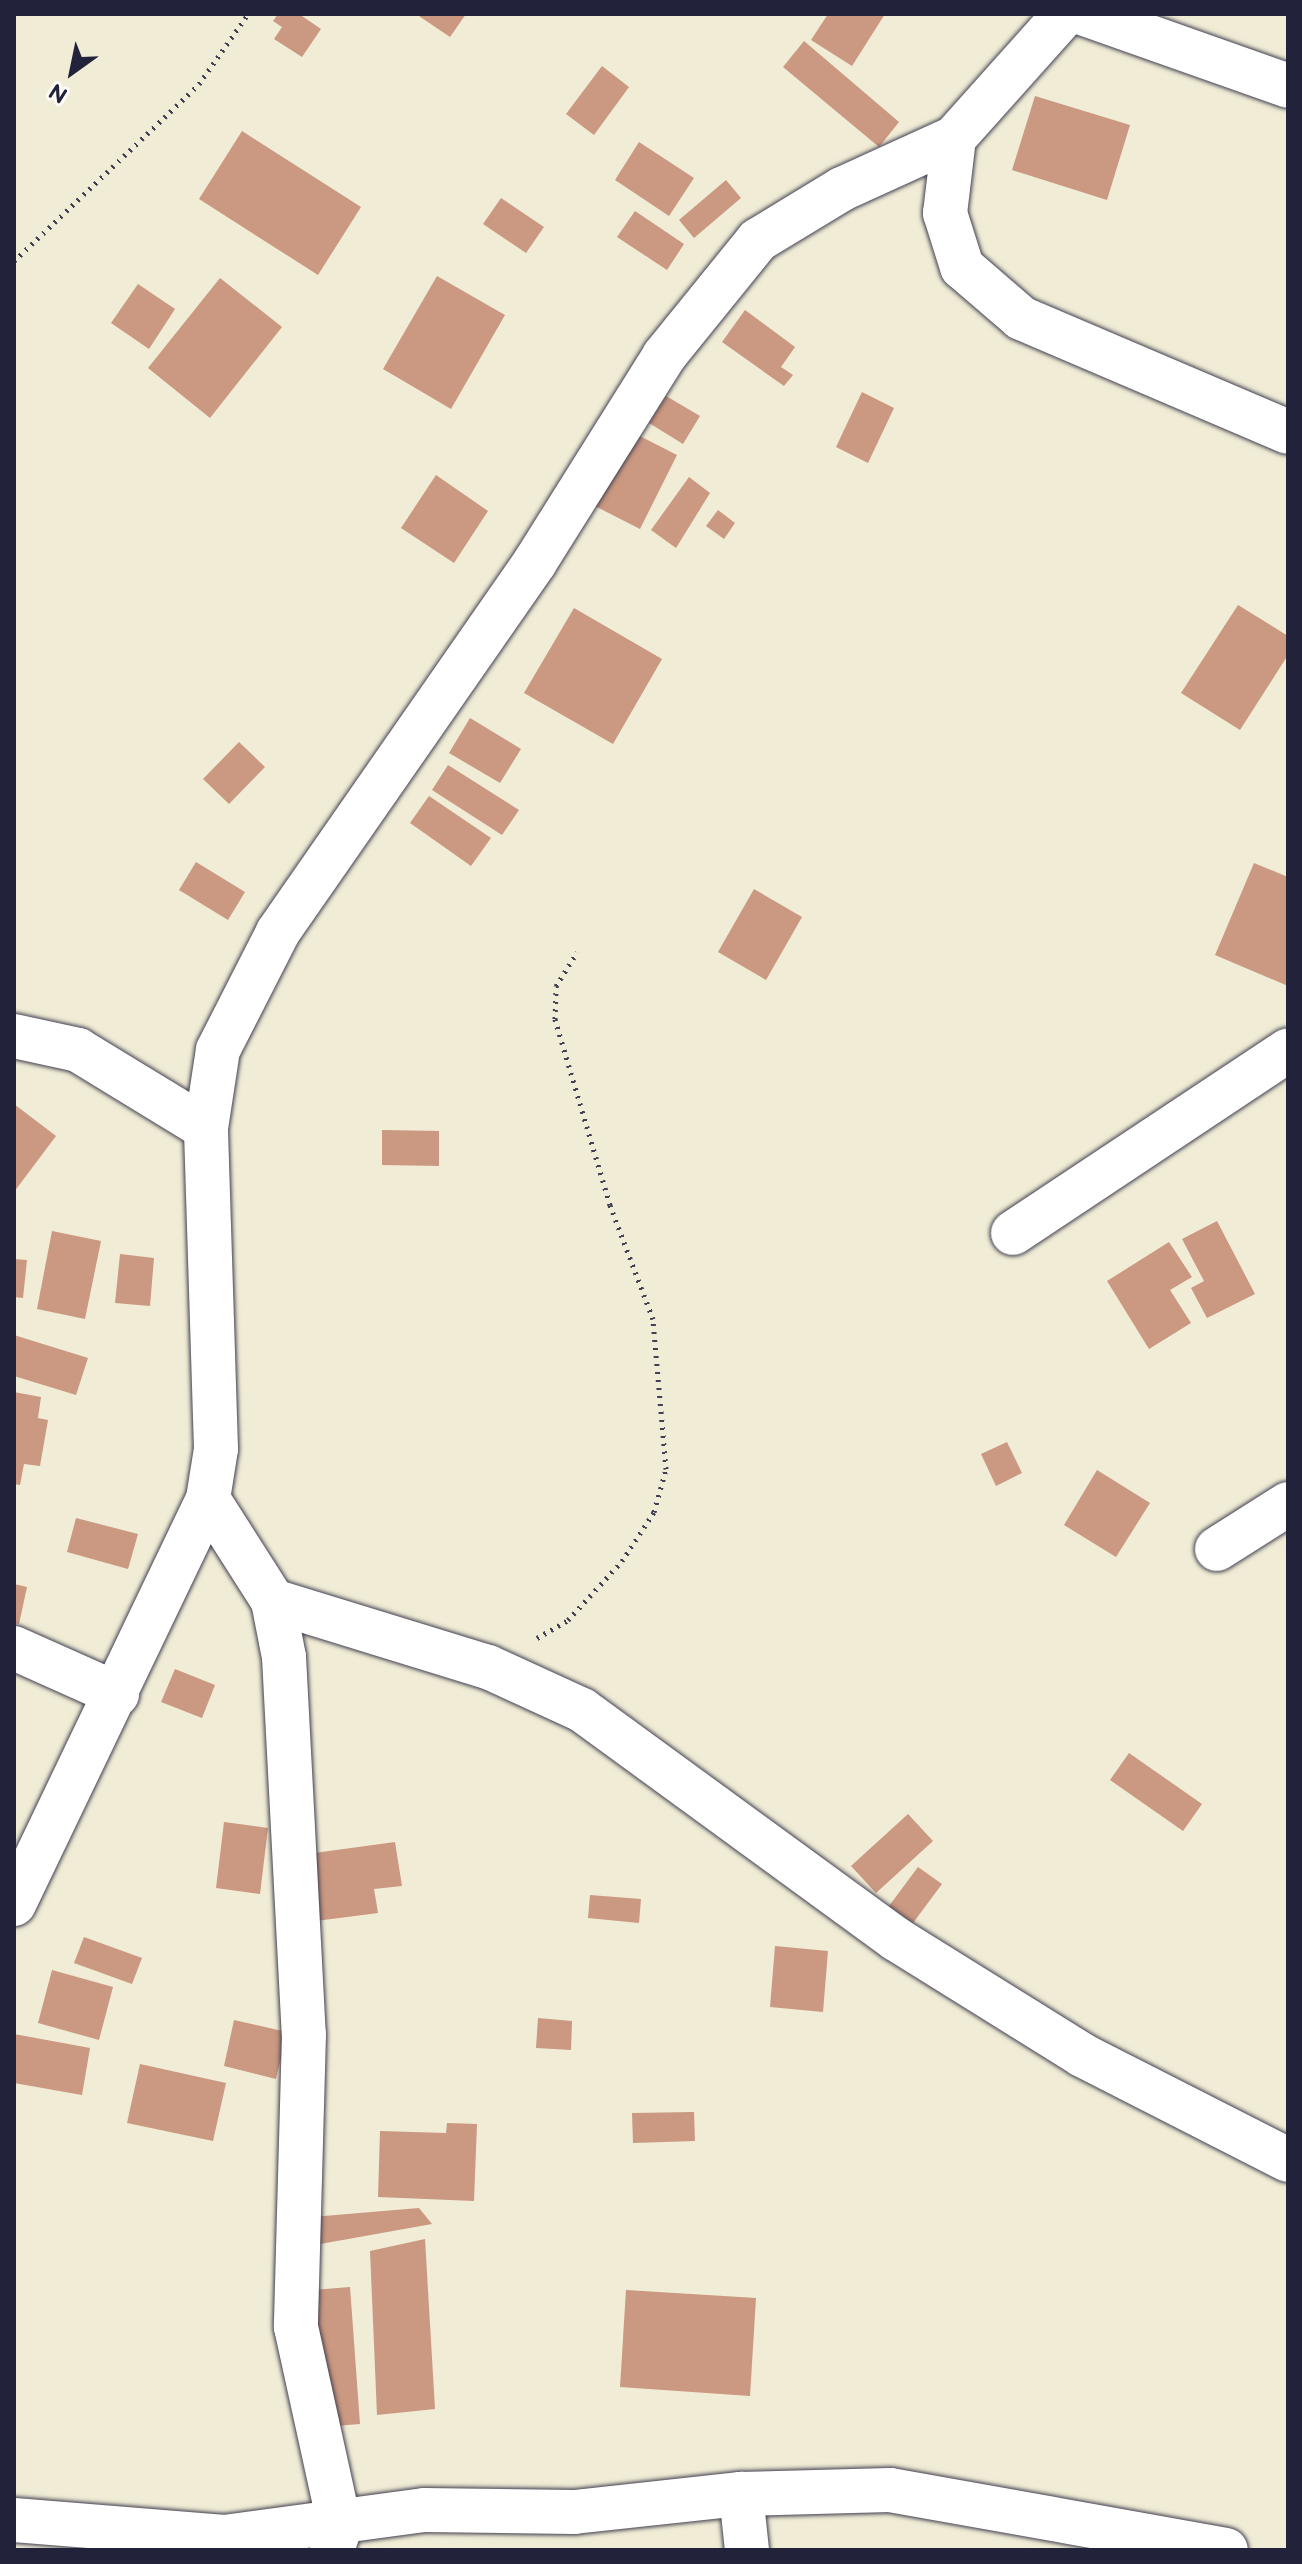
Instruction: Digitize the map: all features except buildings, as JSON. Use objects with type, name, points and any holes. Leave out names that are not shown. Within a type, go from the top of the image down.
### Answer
[{"type":"street","points":[[14,1904],[208,1499],[216,1449],[206,1128],[218,1050],[278,932],[422,730],[664,356],[758,240],[842,189],[954,138],[1065,14]]},
{"type":"street","points":[[1085,14],[1288,86]]},
{"type":"street","points":[[954,138],[945,213],[962,267],[1021,318],[1288,432]]},
{"type":"street","points":[[14,1036],[78,1050],[206,1128]]},
{"type":"street","points":[[1013,1233],[1288,1050]]},
{"type":"street","points":[[208,1499],[273,1601],[284,1657],[304,2034],[296,2327],[336,2538]]},
{"type":"street","points":[[1217,1549],[1288,1504]]},
{"type":"street","points":[[273,1601],[488,1667],[644,1749],[896,1939],[1082,2055],[1288,2160]]},
{"type":"street","points":[[14,1648],[117,1694]]},
{"type":"street","points":[[14,2520],[224,2537],[336,2538],[424,2510],[574,2512],[741,2494],[890,2490],[1226,2550]]},
{"type":"street","points":[[741,2494],[747,2550]]},
{"type":"path","points":[[14,261],[189,94],[248,14]]},
{"type":"path","points":[[488,1667],[568,1620],[622,1561],[654,1512],[666,1469],[653,1319],[610,1205],[555,1019],[556,986],[577,952]]}]
